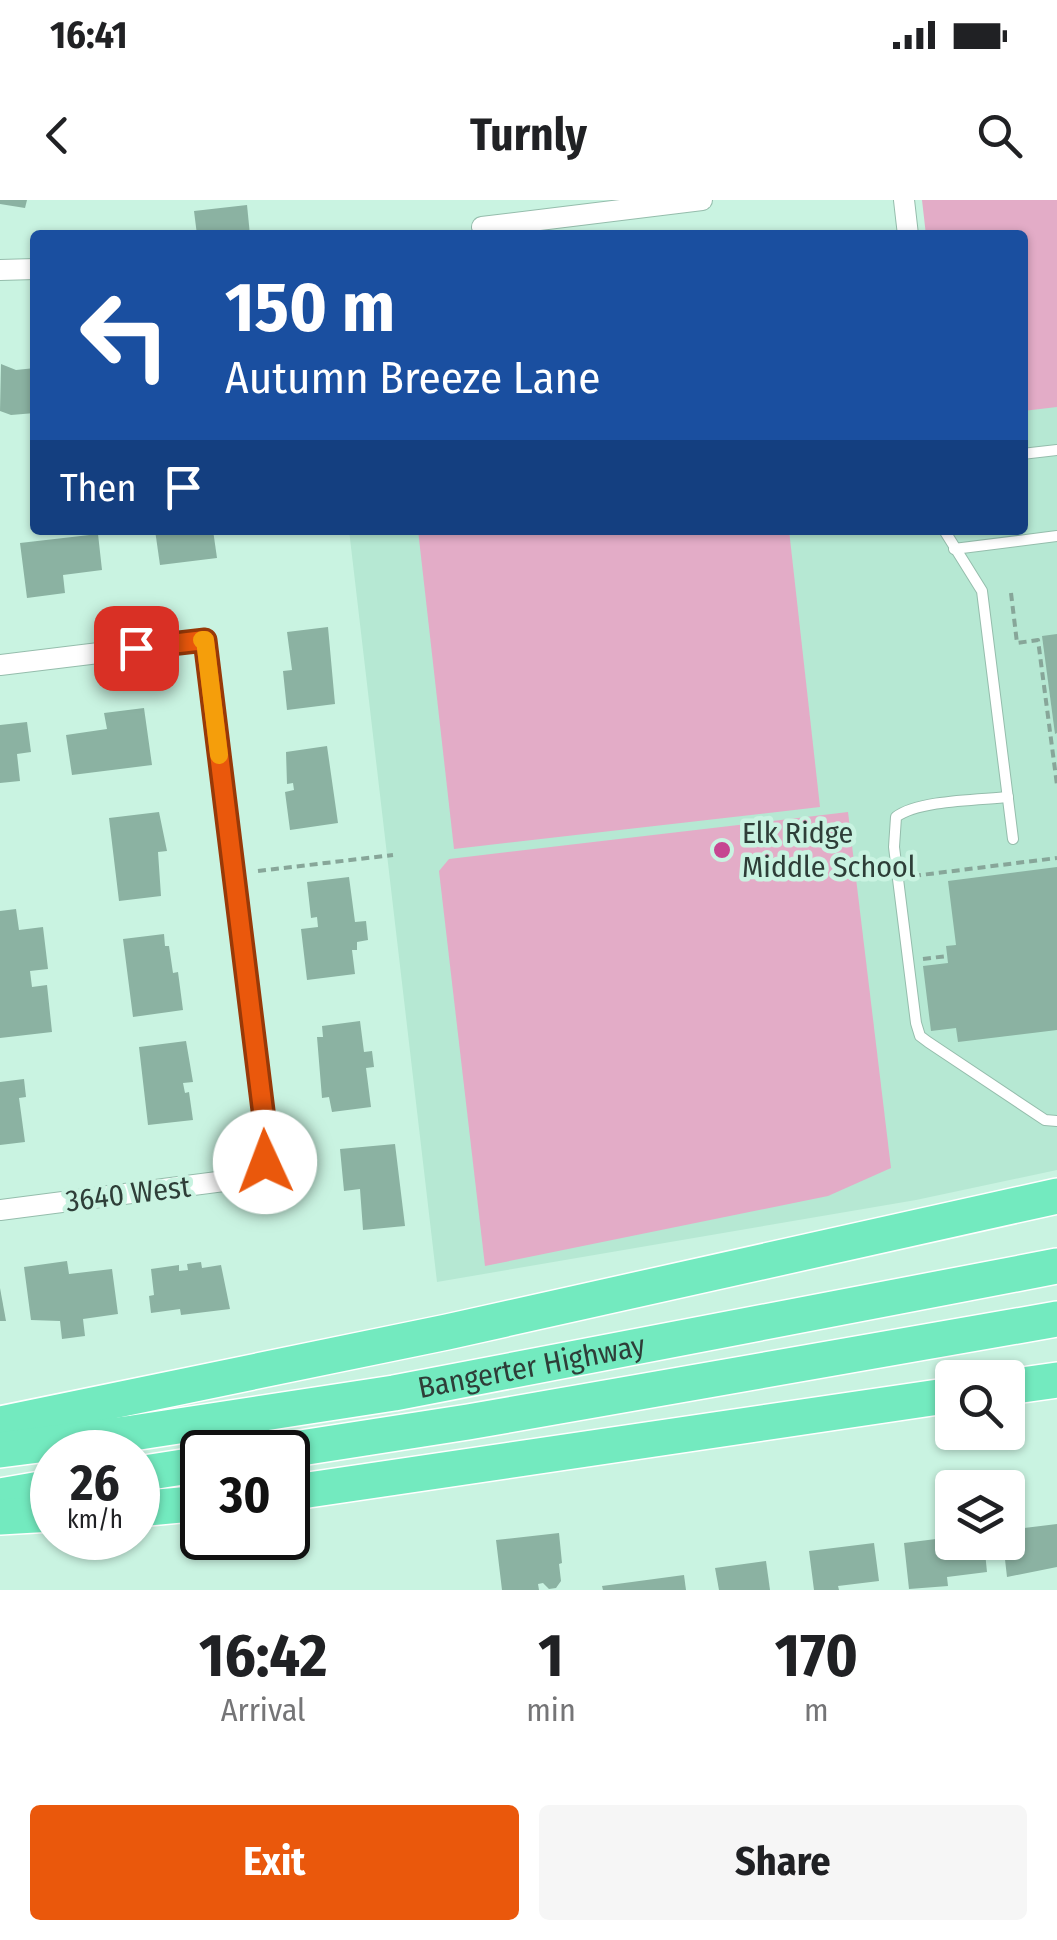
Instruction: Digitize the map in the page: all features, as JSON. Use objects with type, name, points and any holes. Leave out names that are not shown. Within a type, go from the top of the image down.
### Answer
[{"type":"highway","points":[[0,1424],[447,1332],[1057,1196]]},
{"type":"highway","name":"Bangerter Highway","points":[[0,1450],[133,1434],[394,1393],[1057,1266]]},
{"type":"highway","name":"Bangerter Highway","points":[[310,1447],[1057,1319]]},
{"type":"highway","points":[[1025,1385],[1057,1380]]},
{"type":"highway","points":[[310,1490],[935,1398]]},
{"type":"highway","points":[[0,1496],[30,1491]]},
{"type":"highway","points":[[0,1516],[30,1515]]},
{"type":"street","points":[[482,227],[702,200]]},
{"type":"street","points":[[904,200],[907,230]]},
{"type":"street","points":[[0,270],[30,269]]},
{"type":"street","name":"3640 West","points":[[0,666],[205,640],[267,1143],[265,1162],[256,1178],[0,1210]]},
{"type":"lane","points":[[1028,453],[1057,450]]},
{"type":"lane","points":[[947,535],[982,591],[1012,839]]},
{"type":"lane","points":[[954,549],[1057,536]]},
{"type":"lane","points":[[1008,797],[904,811],[896,818],[893,830],[908,962],[920,1036],[1045,1120],[1057,1121]]},
{"type":"path","points":[[1011,592],[1017,643],[1038,640],[1057,785]]},
{"type":"path","points":[[258,871],[393,855]]},
{"type":"path","points":[[898,878],[1057,858]]},
{"type":"path","points":[[908,962],[947,956]]},
{"type":"shaded area","points":[[922,200],[1057,200],[1057,407],[1028,410],[1028,230],[925,230]]},
{"type":"shaded area","name":"Elk Ridge Middle School","points":[[1057,404],[1057,1170],[916,1200],[437,1282],[350,535],[1028,535],[1028,407]]},
{"type":"shaded area","points":[[419,535],[790,535],[820,807],[454,849]]},
{"type":"shaded area","points":[[848,812],[891,1168],[828,1196],[485,1266],[439,871],[449,859]]},
{"type":"building","points":[[0,200],[27,200],[25,208],[0,204]]},
{"type":"building","points":[[247,205],[250,230],[196,230],[194,211]]},
{"type":"building","points":[[1,364],[16,370],[30,369],[30,413],[11,415],[0,411]]},
{"type":"building","points":[[98,535],[102,570],[63,575],[65,593],[27,598],[20,543]]},
{"type":"building","points":[[156,535],[214,535],[217,558],[160,565]]},
{"type":"building","points":[[328,627],[335,704],[287,710],[283,671],[292,670],[287,632]]},
{"type":"building","points":[[1057,634],[1057,733],[1055,734],[1042,636]]},
{"type":"building","points":[[144,708],[152,765],[72,775],[66,735],[107,729],[104,713]]},
{"type":"building","points":[[27,722],[31,752],[17,754],[20,781],[0,783],[0,725]]},
{"type":"building","points":[[327,746],[338,823],[290,830],[285,792],[294,790],[293,783],[287,784],[286,752]]},
{"type":"building","points":[[159,812],[167,851],[158,852],[161,896],[119,901],[109,818]]},
{"type":"building","points":[[1057,867],[1057,1030],[958,1042],[956,1028],[931,1031],[923,966],[948,963],[946,946],[956,945],[948,881]]},
{"type":"building","points":[[349,877],[355,922],[366,921],[368,940],[357,942],[357,950],[352,950],[355,974],[307,980],[301,929],[318,927],[317,917],[311,918],[307,882]]},
{"type":"building","points":[[16,909],[19,930],[43,927],[48,969],[30,971],[32,987],[47,985],[52,1032],[0,1038],[0,911]]},
{"type":"building","points":[[164,934],[173,973],[178,972],[183,1010],[133,1017],[123,939]]},
{"type":"building","points":[[360,1021],[364,1052],[372,1051],[374,1067],[366,1068],[371,1107],[332,1112],[329,1097],[322,1098],[317,1037],[323,1037],[322,1026]]},
{"type":"building","points":[[186,1041],[193,1082],[183,1083],[185,1093],[189,1092],[193,1120],[148,1125],[139,1047]]},
{"type":"building","points":[[24,1079],[26,1097],[19,1098],[25,1142],[0,1145],[0,1082]]},
{"type":"building","points":[[395,1144],[405,1226],[363,1230],[360,1189],[344,1191],[340,1149]]},
{"type":"building","points":[[67,1261],[69,1274],[112,1269],[118,1314],[83,1319],[85,1336],[62,1339],[60,1321],[31,1320],[24,1267]]},
{"type":"building","points":[[201,1262],[202,1268],[221,1265],[230,1309],[181,1315],[180,1309],[151,1313],[151,1269],[179,1265],[179,1271],[188,1270],[187,1264]]},
{"type":"building","points":[[0,1288],[6,1321],[0,1321]]},
{"type":"building","points":[[1057,1524],[1057,1567],[1007,1577],[1005,1560],[1025,1560],[1025,1528]]},
{"type":"building","points":[[559,1533],[562,1563],[561,1581],[556,1588],[549,1589],[543,1583],[538,1584],[539,1590],[502,1590],[496,1540]]},
{"type":"building","points":[[935,1539],[935,1560],[986,1560],[987,1572],[947,1577],[948,1586],[909,1589],[904,1543]]},
{"type":"building","points":[[874,1543],[879,1581],[838,1586],[839,1590],[814,1590],[809,1551]]},
{"type":"building","points":[[766,1561],[770,1590],[719,1590],[715,1568]]},
{"type":"building","points":[[684,1575],[686,1590],[603,1590],[602,1586]]},
{"type":"slow traffic","points":[[202,640],[219,755]]},
{"type":"place","name":"Elk Ridge Middle School","points":[[722,850]]},
{"type":"route","points":[[136,648],[205,640],[267,1143],[265,1162]]}]
